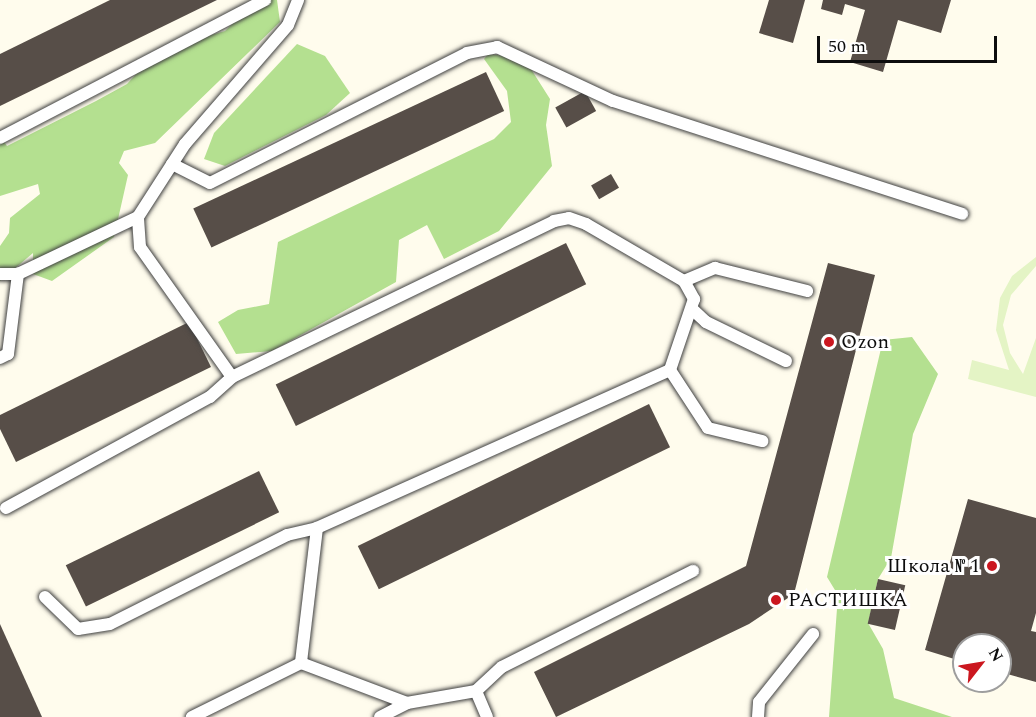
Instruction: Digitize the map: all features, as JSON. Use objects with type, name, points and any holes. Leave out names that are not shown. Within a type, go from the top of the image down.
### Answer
[{"type":"lane","points":[[0,138],[265,0]]},
{"type":"lane","points":[[0,274],[18,274],[138,218],[172,164],[288,25],[298,0]]},
{"type":"lane","points":[[172,164],[210,183],[467,53],[497,47],[613,100],[962,214]]},
{"type":"lane","points":[[138,218],[140,247],[232,377]]},
{"type":"lane","points":[[6,508],[210,397],[232,377],[554,221],[569,218],[586,224],[684,280],[694,299],[670,370],[317,528],[287,535],[110,624],[78,629],[45,597]]},
{"type":"lane","points":[[684,280],[715,268],[807,291]]},
{"type":"lane","points":[[0,358],[8,354],[18,274]]},
{"type":"lane","points":[[692,309],[706,322],[786,361]]},
{"type":"lane","points":[[670,370],[708,428],[762,441]]},
{"type":"lane","points":[[302,663],[317,528]]},
{"type":"lane","points":[[380,717],[407,704],[476,692],[502,667],[693,571]]},
{"type":"lane","points":[[758,717],[759,702],[813,634]]},
{"type":"lane","points":[[192,717],[302,663],[407,704]]},
{"type":"lane","points":[[476,692],[486,717]]},
{"type":"green space","points":[[256,0],[277,0],[280,22],[155,143],[124,151],[119,163],[128,175],[114,237],[52,281],[33,274],[33,253],[0,281],[0,246],[9,233],[10,218],[40,194],[38,184],[0,196],[0,136],[7,146],[96,101],[127,84],[158,50],[225,31]]},
{"type":"green space","points":[[297,44],[325,56],[350,93],[326,115],[225,166],[204,159],[214,133]]},
{"type":"green space","points":[[488,54],[524,58],[550,99],[546,125],[552,166],[499,231],[444,259],[427,225],[399,240],[396,282],[272,351],[236,354],[218,322],[238,310],[269,304],[278,242],[494,139],[511,122],[507,91],[484,59]]},
{"type":"green space","points":[[1036,257],[1036,266],[1011,295],[1003,325],[1010,353],[1023,374],[1036,338],[1036,397],[968,379],[972,360],[1009,370],[996,330],[1000,298],[1012,276]]},
{"type":"green space","points":[[912,337],[938,374],[913,434],[891,558],[878,579],[868,623],[883,649],[894,698],[952,717],[829,717],[838,595],[827,577],[883,340]]},
{"type":"building","points":[[110,0],[217,0],[0,106],[0,54]]},
{"type":"building","points":[[769,0],[805,0],[793,43],[759,33]]},
{"type":"building","points":[[823,0],[951,0],[941,33],[898,20],[883,72],[850,62],[865,10],[845,4],[842,15],[821,9]]},
{"type":"building","points":[[486,72],[504,111],[211,247],[193,209]]},
{"type":"building","points":[[585,91],[596,111],[566,128],[555,107]]},
{"type":"building","points":[[611,174],[619,188],[599,199],[591,186]]},
{"type":"building","points":[[566,243],[586,284],[296,426],[276,385]]},
{"type":"building","points":[[828,263],[875,275],[794,594],[749,624],[556,717],[534,672],[746,566]]},
{"type":"building","points":[[189,322],[211,367],[16,462],[0,429],[0,415]]},
{"type":"building","points":[[649,404],[670,447],[379,589],[358,546]]},
{"type":"building","points":[[259,471],[279,512],[86,607],[66,565]]},
{"type":"building","name":"Школа № 1","points":[[968,499],[1036,518],[1036,613],[1031,631],[1036,632],[1036,682],[1012,675],[1012,633],[952,633],[952,658],[925,650]]},
{"type":"building","points":[[878,579],[905,585],[895,630],[868,624]]},
{"type":"building","points":[[0,624],[42,717],[0,717]]},
{"type":"place","name":"Ozon","points":[[829,342]]},
{"type":"place","name":"Школа № 1","points":[[992,566]]},
{"type":"place","name":"РАСТИШКА","points":[[776,600]]}]
